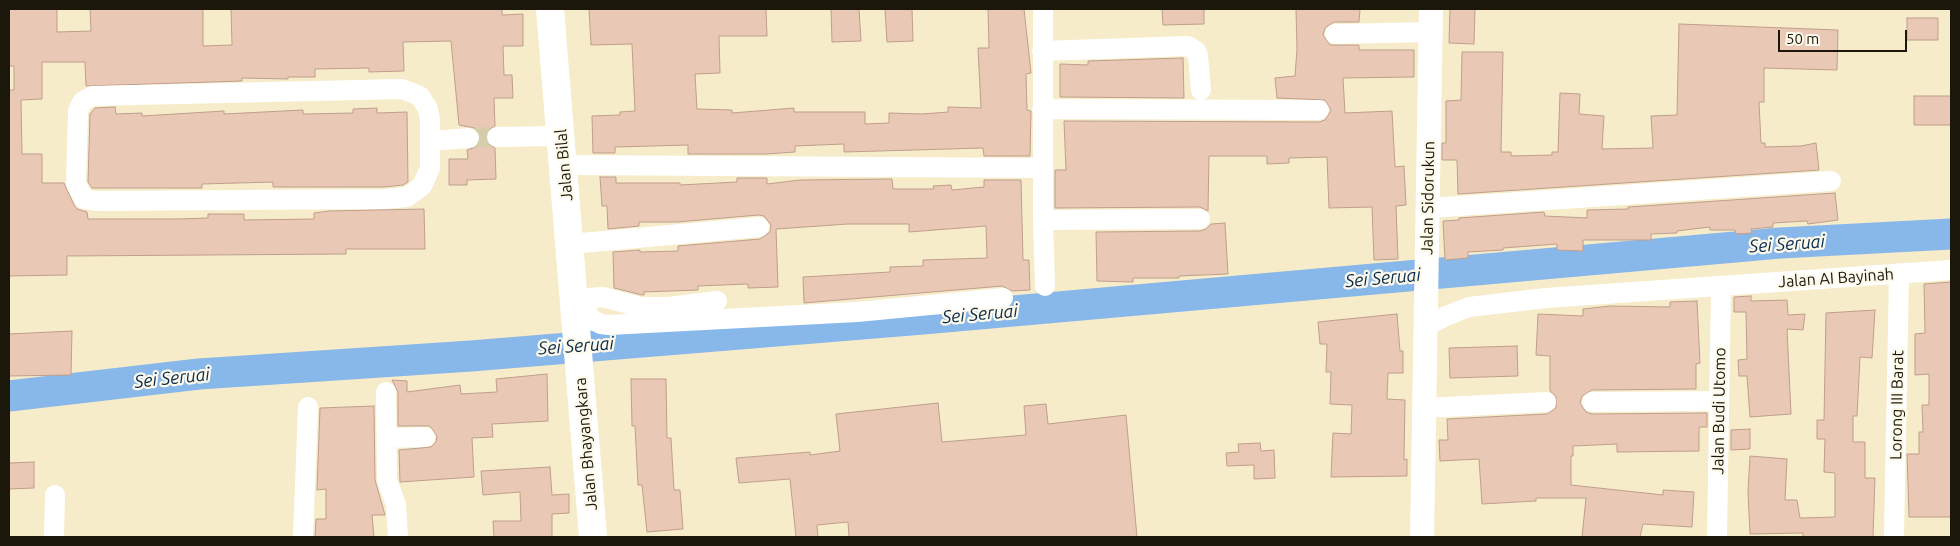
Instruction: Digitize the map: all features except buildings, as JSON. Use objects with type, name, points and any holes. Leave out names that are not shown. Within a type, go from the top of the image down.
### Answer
[{"type":"main road","name":"Jalan Bilal","points":[[550,9],[577,306]]},
{"type":"main road","name":"Jalan Bhayangkara","points":[[577,306],[593,537]]},
{"type":"street","points":[[1043,9],[1042,220],[1045,286]]},
{"type":"street","points":[[1334,34],[1431,20]]},
{"type":"street","name":"Jalan Sidorukun","points":[[1422,537],[1431,20]]},
{"type":"street","points":[[1042,51],[1188,46],[1196,51],[1198,56],[1200,90]]},
{"type":"street","points":[[402,88],[413,91],[426,103],[430,120],[431,141],[430,168],[427,178],[415,192],[396,198],[96,201],[84,199],[76,184],[78,111],[82,102],[92,96],[402,88]]},
{"type":"street","points":[[1042,110],[1320,110]]},
{"type":"street","points":[[497,137],[562,136]]},
{"type":"street","points":[[431,141],[469,138]]},
{"type":"street","points":[[564,165],[1042,168]]},
{"type":"street","points":[[1429,208],[1831,181]]},
{"type":"street","points":[[1042,220],[1200,219]]},
{"type":"street","points":[[570,244],[759,227]]},
{"type":"street","name":"Jalan AI Bayinah","points":[[1426,321],[1469,307],[1546,298],[1951,270]]},
{"type":"street","name":"Lorong III Barat","points":[[1894,537],[1899,273]]},
{"type":"street","name":"Jalan Budi Utomo","points":[[1717,537],[1721,286]]},
{"type":"street","points":[[718,301],[668,307],[640,307],[603,297],[577,306],[591,319],[601,324],[609,325],[857,312],[1003,298]]},
{"type":"street","points":[[386,392],[387,480],[396,505],[398,537]]},
{"type":"street","points":[[1592,402],[1719,401]]},
{"type":"street","points":[[1424,408],[1546,402]]},
{"type":"street","points":[[303,537],[308,407]]},
{"type":"street","points":[[388,438],[425,437]]},
{"type":"street","points":[[54,537],[55,495]]},
{"type":"waterway","name":"Sei Seruai","points":[[9,396],[199,374],[471,356],[923,319],[1780,243],[1951,234]]},
{"type":"tunnel","points":[[469,138],[497,137]]}]
